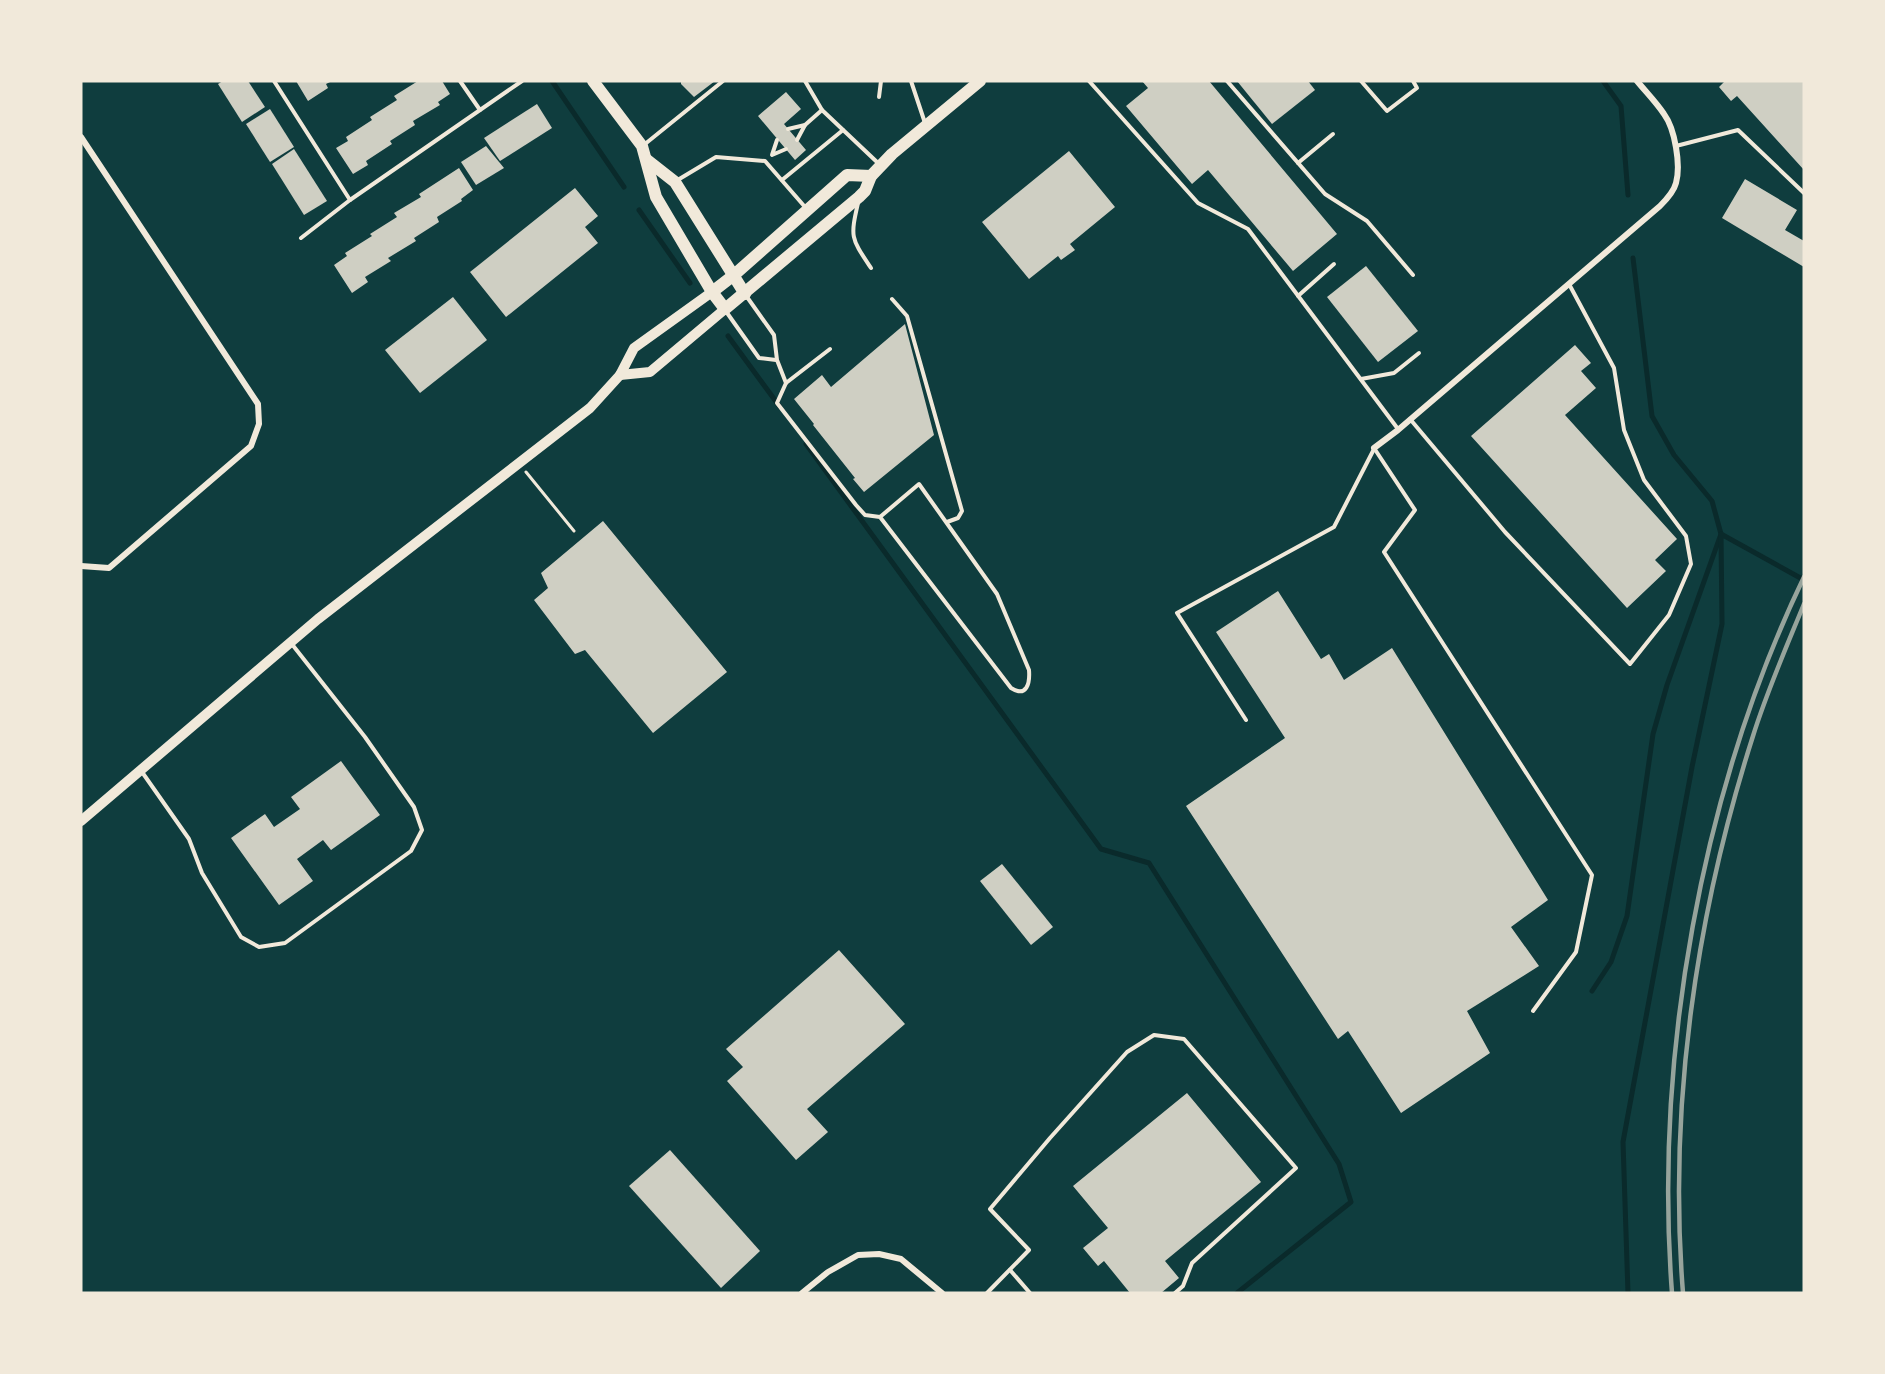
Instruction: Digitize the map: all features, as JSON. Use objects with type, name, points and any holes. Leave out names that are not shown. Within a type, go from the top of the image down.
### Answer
[{"type":"main road","points":[[593,81],[642,146],[656,196],[712,292],[725,309]]},
{"type":"main road","points":[[620,375],[650,372],[859,197],[881,166],[980,81]]},
{"type":"main road","points":[[647,160],[675,182],[745,294]]},
{"type":"main road","points":[[81,821],[291,642],[590,408],[620,375],[634,348],[734,276],[847,175],[871,177]]},
{"type":"street","points":[[1374,448],[1660,206],[1669,195],[1676,183],[1676,146],[1666,116],[1639,82]]},
{"type":"street","points":[[81,137],[258,404],[259,424],[251,446],[109,568],[81,566]]},
{"type":"street","points":[[802,1293],[828,1272],[858,1255],[879,1254],[901,1259],[942,1293]]},
{"type":"lane","points":[[274,81],[350,200]]},
{"type":"lane","points":[[460,81],[480,110]]},
{"type":"lane","points":[[301,238],[350,200],[522,81]]},
{"type":"lane","points":[[642,146],[723,81]]},
{"type":"lane","points":[[805,81],[822,110],[881,166]]},
{"type":"lane","points":[[879,97],[880,81]]},
{"type":"lane","points":[[911,81],[926,125]]},
{"type":"lane","points":[[1227,81],[1325,194],[1367,221],[1413,274]]},
{"type":"lane","points":[[1361,81],[1387,111],[1417,88],[1413,81]]},
{"type":"lane","points":[[1093,82],[1198,203],[1248,229],[1398,430]]},
{"type":"lane","points":[[788,129],[805,124],[822,110]]},
{"type":"lane","points":[[797,140],[805,124]]},
{"type":"lane","points":[[782,180],[843,130]]},
{"type":"lane","points":[[1676,146],[1738,130],[1804,193]]},
{"type":"lane","points":[[1298,164],[1333,134]]},
{"type":"lane","points":[[772,154],[777,140]]},
{"type":"lane","points":[[765,161],[772,154],[786,149]]},
{"type":"lane","points":[[675,182],[716,157],[765,161],[808,210]]},
{"type":"lane","points":[[859,197],[852,225],[852,236],[871,267]]},
{"type":"lane","points":[[1298,296],[1335,264]]},
{"type":"lane","points":[[1410,419],[1505,532],[1630,664],[1669,615],[1691,564],[1686,536],[1644,480],[1624,430],[1614,368],[1569,284]]},
{"type":"lane","points":[[745,294],[774,335],[777,360],[786,383]]},
{"type":"lane","points":[[892,299],[907,316],[962,510],[958,518],[947,522]]},
{"type":"lane","points":[[725,309],[759,358],[777,360]]},
{"type":"lane","points":[[830,349],[786,383],[777,403],[865,515],[880,517],[1011,688],[1017,692],[1027,689],[1030,680],[1029,670],[997,594],[919,484],[880,517]]},
{"type":"lane","points":[[1361,379],[1394,374],[1419,353]]},
{"type":"lane","points":[[1246,720],[1177,612],[1334,527],[1374,448],[1415,510],[1384,552],[1592,875],[1576,952],[1533,1011]]},
{"type":"lane","points":[[141,771],[189,839],[202,873],[241,937],[259,946],[285,944],[411,851],[422,830],[414,807],[365,737],[291,642]]},
{"type":"lane","points":[[987,1293],[1029,1250],[990,1209],[1127,1052],[1154,1035],[1184,1040],[1296,1168],[1192,1263],[1183,1286],[1175,1293]]},
{"type":"lane","points":[[1010,1270],[1030,1293]]},
{"type":"path","points":[[519,463],[574,531]]},
{"type":"building","points":[[223,81],[248,81],[265,107],[242,122],[218,84]]},
{"type":"building","points":[[296,81],[332,81],[326,84],[328,88],[308,101]]},
{"type":"building","points":[[418,81],[442,81],[450,94],[438,102],[440,105],[413,121],[415,125],[390,141],[392,144],[366,161],[368,165],[353,174],[336,148],[348,141],[346,137],[372,120],[370,117],[397,100],[394,96]]},
{"type":"building","points":[[681,81],[715,81],[694,97],[681,84]]},
{"type":"building","points":[[1142,81],[1209,81],[1337,234],[1293,271],[1208,170],[1192,184],[1126,106],[1148,88]]},
{"type":"building","points":[[1237,81],[1308,81],[1315,90],[1272,124]]},
{"type":"building","points":[[1725,81],[1804,81],[1804,170],[1737,96],[1731,101],[1719,87]]},
{"type":"building","points":[[786,92],[801,109],[784,124],[806,150],[795,160],[758,116]]},
{"type":"building","points":[[537,104],[552,128],[500,161],[484,138]]},
{"type":"building","points":[[270,109],[294,147],[270,162],[246,124]]},
{"type":"building","points":[[486,146],[504,168],[476,185],[461,162]]},
{"type":"building","points":[[294,149],[327,201],[304,215],[272,164]]},
{"type":"building","points":[[1069,151],[1115,207],[1070,244],[1075,250],[1061,260],[1058,256],[1029,279],[982,222]]},
{"type":"building","points":[[459,168],[473,190],[461,199],[462,201],[437,217],[439,222],[414,238],[416,241],[388,258],[391,261],[365,277],[368,282],[352,293],[334,265],[347,256],[345,253],[397,217],[394,213],[421,197],[419,194]]},
{"type":"building","points":[[1745,179],[1797,210],[1785,230],[1804,241],[1804,267],[1722,218]]},
{"type":"building","points":[[575,188],[598,216],[585,227],[598,243],[506,317],[470,272]]},
{"type":"building","points":[[1366,266],[1418,331],[1378,362],[1327,297]]},
{"type":"building","points":[[453,297],[487,340],[420,393],[385,350]]},
{"type":"building","points":[[905,324],[934,435],[864,492],[794,399],[822,375],[831,387]]},
{"type":"building","points":[[1575,345],[1591,363],[1581,371],[1596,388],[1565,415],[1677,539],[1655,560],[1666,571],[1627,608],[1471,436]]},
{"type":"building","points":[[603,521],[727,672],[653,733],[585,650],[575,654],[534,600],[548,588],[541,573]]},
{"type":"building","points":[[1278,591],[1321,659],[1329,654],[1344,680],[1392,648],[1548,900],[1511,927],[1539,966],[1467,1011],[1490,1053],[1401,1113],[1348,1031],[1338,1039],[1186,806],[1285,738],[1216,632]]},
{"type":"building","points":[[341,761],[380,815],[331,850],[323,840],[297,859],[313,881],[279,905],[231,838],[265,814],[274,827],[300,809],[291,797]]},
{"type":"building","points":[[1002,864],[1053,927],[1031,945],[980,881]]},
{"type":"building","points":[[839,950],[905,1024],[807,1109],[828,1132],[796,1160],[727,1081],[743,1067],[726,1049]]},
{"type":"building","points":[[1187,1093],[1261,1182],[1165,1261],[1179,1278],[1161,1293],[1130,1293],[1104,1261],[1098,1266],[1083,1248],[1108,1228],[1073,1186]]},
{"type":"building","points":[[670,1150],[760,1251],[721,1288],[629,1186]]},
{"type":"waterway","points":[[552,81],[624,187]]},
{"type":"waterway","points":[[1603,81],[1621,106],[1628,195]]},
{"type":"waterway","points":[[639,210],[690,283]]},
{"type":"waterway","points":[[1592,991],[1611,962],[1627,916],[1653,734],[1667,685],[1721,534],[1712,501],[1674,455],[1652,416],[1633,258]]},
{"type":"waterway","points":[[728,336],[780,407]]},
{"type":"waterway","points":[[806,444],[1101,849],[1149,863],[1339,1164],[1351,1202],[1237,1293]]},
{"type":"waterway","points":[[1628,1293],[1623,1142],[1692,767],[1722,624],[1721,534],[1804,580]]},
{"type":"railway","points":[[1672,1293],[1668,1203],[1671,1112],[1679,1019],[1693,927],[1712,835],[1737,746],[1768,660],[1804,577]]},
{"type":"railway","points":[[1683,1293],[1679,1223],[1680,1152],[1691,1011],[1702,941],[1733,803],[1753,736],[1804,604]]}]
